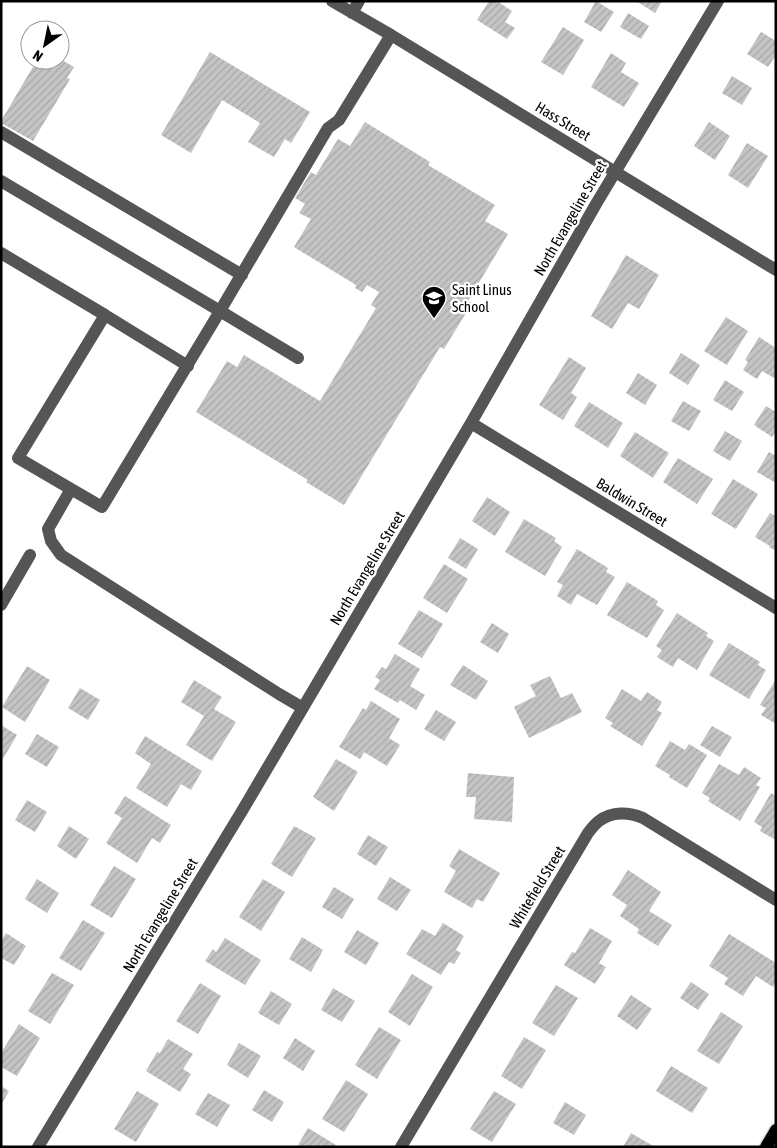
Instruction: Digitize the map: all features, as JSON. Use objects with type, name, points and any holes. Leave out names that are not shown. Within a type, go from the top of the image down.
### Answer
[{"type":"main road","points":[[766,1147],[776,1130]]},
{"type":"street","name":"Hass Street","points":[[332,1],[776,270]]},
{"type":"street","points":[[352,13],[360,1]]},
{"type":"street","name":"North Evangeline Street","points":[[38,1147],[227,837],[471,424],[615,172],[718,1]]},
{"type":"street","points":[[105,315],[18,458],[102,507],[188,366],[328,128],[339,120],[391,35]]},
{"type":"street","points":[[1,132],[242,275]]},
{"type":"street","points":[[1,181],[298,358]]},
{"type":"street","points":[[1,253],[188,366]]},
{"type":"street","name":"Baldwin Street","points":[[471,424],[776,608]]},
{"type":"street","points":[[71,489],[48,529],[51,541],[61,555],[303,708]]},
{"type":"street","points":[[1,605],[30,555]]},
{"type":"street","name":"Whitefield Street","points":[[401,1147],[588,833],[599,821],[607,816],[619,813],[632,814],[643,818],[776,900]]},
{"type":"building","points":[[489,1],[497,1],[512,11],[505,22],[515,28],[507,39],[477,20]]},
{"type":"building","points":[[596,1],[614,12],[601,32],[584,22]]},
{"type":"building","points":[[636,1],[662,1],[655,13]]},
{"type":"building","points":[[628,13],[649,26],[641,39],[620,27]]},
{"type":"building","points":[[563,27],[584,40],[563,75],[541,62]]},
{"type":"building","points":[[761,32],[776,41],[776,55],[768,67],[747,54]]},
{"type":"building","points":[[210,52],[310,112],[291,143],[285,139],[274,157],[248,142],[260,123],[222,100],[191,153],[161,135]]},
{"type":"building","points":[[611,53],[626,63],[621,72],[639,83],[624,107],[591,87]]},
{"type":"building","points":[[70,65],[74,67],[67,78],[70,79],[33,141],[1,123],[31,70],[70,70]]},
{"type":"building","points":[[732,76],[752,88],[742,105],[722,93]]},
{"type":"building","points":[[365,122],[430,162],[428,165],[495,205],[485,221],[508,234],[468,301],[472,303],[444,349],[440,347],[344,505],[306,482],[308,480],[196,412],[227,361],[237,367],[244,355],[320,401],[376,308],[371,305],[379,292],[367,285],[362,292],[355,288],[356,285],[294,247],[311,219],[299,213],[305,204],[295,198],[311,172],[316,175],[338,139],[350,146]]},
{"type":"building","points":[[709,122],[730,136],[715,160],[694,146]]},
{"type":"building","points":[[747,143],[768,156],[748,188],[728,175]]},
{"type":"building","points":[[626,255],[659,275],[639,309],[628,303],[612,329],[591,316]]},
{"type":"building","points":[[726,317],[748,331],[727,365],[704,351]]},
{"type":"building","points":[[759,337],[776,348],[776,379],[762,371],[757,379],[743,370],[748,362],[745,360]]},
{"type":"building","points":[[681,353],[700,365],[688,385],[669,373]]},
{"type":"building","points":[[569,357],[586,368],[571,393],[577,397],[563,420],[539,405]]},
{"type":"building","points":[[638,373],[657,385],[645,405],[626,393]]},
{"type":"building","points":[[725,380],[744,392],[732,411],[713,400]]},
{"type":"building","points":[[683,401],[701,411],[689,431],[671,421]]},
{"type":"building","points":[[589,402],[623,423],[608,448],[574,426]]},
{"type":"building","points":[[766,406],[776,412],[776,431],[772,437],[754,425]]},
{"type":"building","points":[[725,431],[742,441],[730,461],[713,451]]},
{"type":"building","points":[[635,432],[669,453],[653,478],[620,456]]},
{"type":"building","points":[[769,452],[776,456],[776,483],[757,472]]},
{"type":"building","points":[[678,458],[713,479],[697,504],[663,482]]},
{"type":"building","points":[[733,479],[758,494],[736,529],[711,514]]},
{"type":"building","points":[[487,497],[510,512],[495,536],[472,521]]},
{"type":"building","points":[[770,513],[776,516],[776,551],[755,537]]},
{"type":"building","points":[[524,519],[556,538],[554,541],[562,547],[545,576],[505,552]]},
{"type":"building","points":[[460,538],[478,549],[466,569],[448,558]]},
{"type":"building","points":[[577,549],[608,568],[606,572],[615,577],[597,605],[577,594],[571,605],[557,596],[563,585],[557,582]]},
{"type":"building","points":[[444,564],[468,579],[447,613],[423,598]]},
{"type":"building","points":[[627,582],[658,601],[656,605],[664,610],[647,638],[607,615]]},
{"type":"building","points":[[419,610],[443,624],[422,658],[398,644]]},
{"type":"building","points":[[677,613],[708,633],[706,636],[714,641],[697,670],[678,658],[673,667],[657,657],[662,650],[656,646]]},
{"type":"building","points":[[492,623],[509,634],[498,653],[480,642]]},
{"type":"building","points":[[729,643],[760,662],[758,665],[766,670],[749,699],[709,675]]},
{"type":"building","points":[[395,654],[420,669],[410,686],[425,695],[416,710],[400,700],[398,703],[374,689],[380,680],[375,677],[382,667],[386,669]]},
{"type":"building","points":[[463,665],[488,681],[476,700],[450,685]]},
{"type":"building","points":[[27,666],[50,680],[25,722],[2,707]]},
{"type":"building","points":[[550,676],[561,698],[572,693],[582,712],[529,738],[514,707],[536,696],[530,685]]},
{"type":"building","points":[[776,679],[776,724],[761,715],[766,708],[760,705]]},
{"type":"building","points":[[194,680],[222,697],[214,709],[236,722],[212,761],[186,745],[204,716],[181,702]]},
{"type":"building","points":[[80,688],[100,700],[88,720],[68,708]]},
{"type":"building","points":[[622,689],[641,701],[647,692],[662,702],[657,710],[662,713],[642,746],[610,726],[613,723],[605,718]]},
{"type":"building","points":[[371,701],[400,719],[389,738],[400,745],[387,766],[364,752],[360,759],[339,747],[363,708],[366,710]]},
{"type":"building","points":[[436,710],[456,722],[444,741],[424,729]]},
{"type":"building","points":[[1,725],[17,735],[1,762]]},
{"type":"building","points":[[712,726],[732,737],[720,757],[700,745]]},
{"type":"building","points":[[37,734],[59,747],[47,767],[25,754]]},
{"type":"building","points":[[145,736],[202,771],[191,790],[181,784],[167,807],[136,788],[151,764],[135,753]]},
{"type":"building","points":[[670,741],[685,750],[689,744],[707,755],[687,788],[655,766]]},
{"type":"building","points":[[336,759],[358,772],[334,811],[313,797]]},
{"type":"building","points":[[719,764],[739,775],[744,767],[761,778],[756,785],[760,787],[740,821],[708,801],[710,798],[702,793]]},
{"type":"building","points":[[468,773],[514,777],[512,822],[474,819],[476,797],[466,797]]},
{"type":"building","points":[[771,793],[776,796],[776,840],[760,831],[762,827],[754,822]]},
{"type":"building","points":[[125,796],[171,825],[160,843],[152,838],[137,863],[106,843],[122,818],[114,813]]},
{"type":"building","points":[[27,800],[47,812],[35,832],[15,820]]},
{"type":"building","points":[[69,826],[89,839],[76,859],[57,846]]},
{"type":"building","points":[[294,826],[316,838],[292,877],[271,864]]},
{"type":"building","points":[[368,835],[388,847],[376,866],[357,854]]},
{"type":"building","points":[[459,849],[500,873],[483,902],[477,899],[472,908],[444,892],[456,871],[449,866]]},
{"type":"building","points":[[114,866],[136,879],[112,918],[90,905]]},
{"type":"building","points":[[628,870],[661,892],[649,911],[672,925],[658,946],[637,933],[639,929],[620,916],[627,905],[612,895]]},
{"type":"building","points":[[390,877],[411,890],[397,911],[377,899]]},
{"type":"building","points":[[37,879],[59,893],[47,913],[25,899]]},
{"type":"building","points":[[263,879],[285,892],[261,931],[239,917]]},
{"type":"building","points":[[334,887],[354,899],[342,919],[322,907]]},
{"type":"building","points":[[83,920],[105,933],[81,971],[59,958]]},
{"type":"building","points":[[443,923],[464,936],[456,950],[461,953],[454,964],[449,962],[441,975],[406,954],[422,929],[435,936]]},
{"type":"building","points":[[590,928],[612,941],[599,963],[606,967],[595,984],[564,965],[572,952],[575,953]]},
{"type":"building","points":[[357,930],[379,943],[366,965],[344,952]]},
{"type":"building","points":[[6,933],[26,946],[14,965],[1,958],[1,941]]},
{"type":"building","points":[[729,934],[776,963],[776,982],[773,987],[756,976],[743,996],[724,984],[728,978],[709,966]]},
{"type":"building","points":[[302,937],[323,950],[311,972],[289,959]]},
{"type":"building","points":[[225,938],[261,960],[245,985],[205,961],[213,949],[216,952]]},
{"type":"building","points":[[52,973],[74,985],[50,1024],[28,1011]]},
{"type":"building","points":[[412,974],[433,987],[410,1026],[388,1012]]},
{"type":"building","points":[[691,982],[709,994],[698,1010],[680,998]]},
{"type":"building","points":[[200,983],[221,996],[198,1034],[176,1021]]},
{"type":"building","points":[[556,985],[578,998],[554,1036],[532,1023]]},
{"type":"building","points":[[333,988],[355,1001],[342,1022],[321,1010]]},
{"type":"building","points":[[271,991],[292,1004],[279,1025],[258,1013]]},
{"type":"building","points":[[631,995],[652,1009],[637,1030],[617,1016]]},
{"type":"building","points":[[721,1012],[743,1026],[719,1064],[697,1051]]},
{"type":"building","points":[[19,1024],[40,1038],[17,1076],[1,1067],[1,1053]]},
{"type":"building","points":[[379,1027],[401,1040],[377,1079],[355,1065]]},
{"type":"building","points":[[524,1037],[546,1050],[522,1089],[501,1076]]},
{"type":"building","points":[[295,1038],[315,1051],[303,1071],[283,1058]]},
{"type":"building","points":[[168,1039],[193,1054],[183,1069],[191,1074],[180,1092],[146,1071],[157,1052],[160,1053]]},
{"type":"building","points":[[239,1043],[261,1056],[248,1078],[227,1065]]},
{"type":"building","points":[[671,1066],[708,1088],[692,1113],[656,1091]]},
{"type":"building","points":[[346,1080],[368,1094],[344,1132],[322,1119]]},
{"type":"building","points":[[1,1086],[9,1091],[1,1105]]},
{"type":"building","points":[[264,1090],[284,1102],[272,1122],[252,1110]]},
{"type":"building","points":[[137,1091],[159,1104],[136,1142],[114,1129]]},
{"type":"building","points":[[494,1091],[516,1104],[492,1142],[470,1129]]},
{"type":"building","points":[[208,1093],[230,1105],[217,1127],[195,1114]]},
{"type":"building","points":[[565,1102],[586,1115],[574,1135],[553,1123]]},
{"type":"building","points":[[308,1128],[336,1145],[335,1147],[301,1147],[298,1145]]},
{"type":"building","points":[[631,1133],[655,1147],[623,1147]]},
{"type":"place","name":"Saint Linus School","points":[[434,319]]}]
